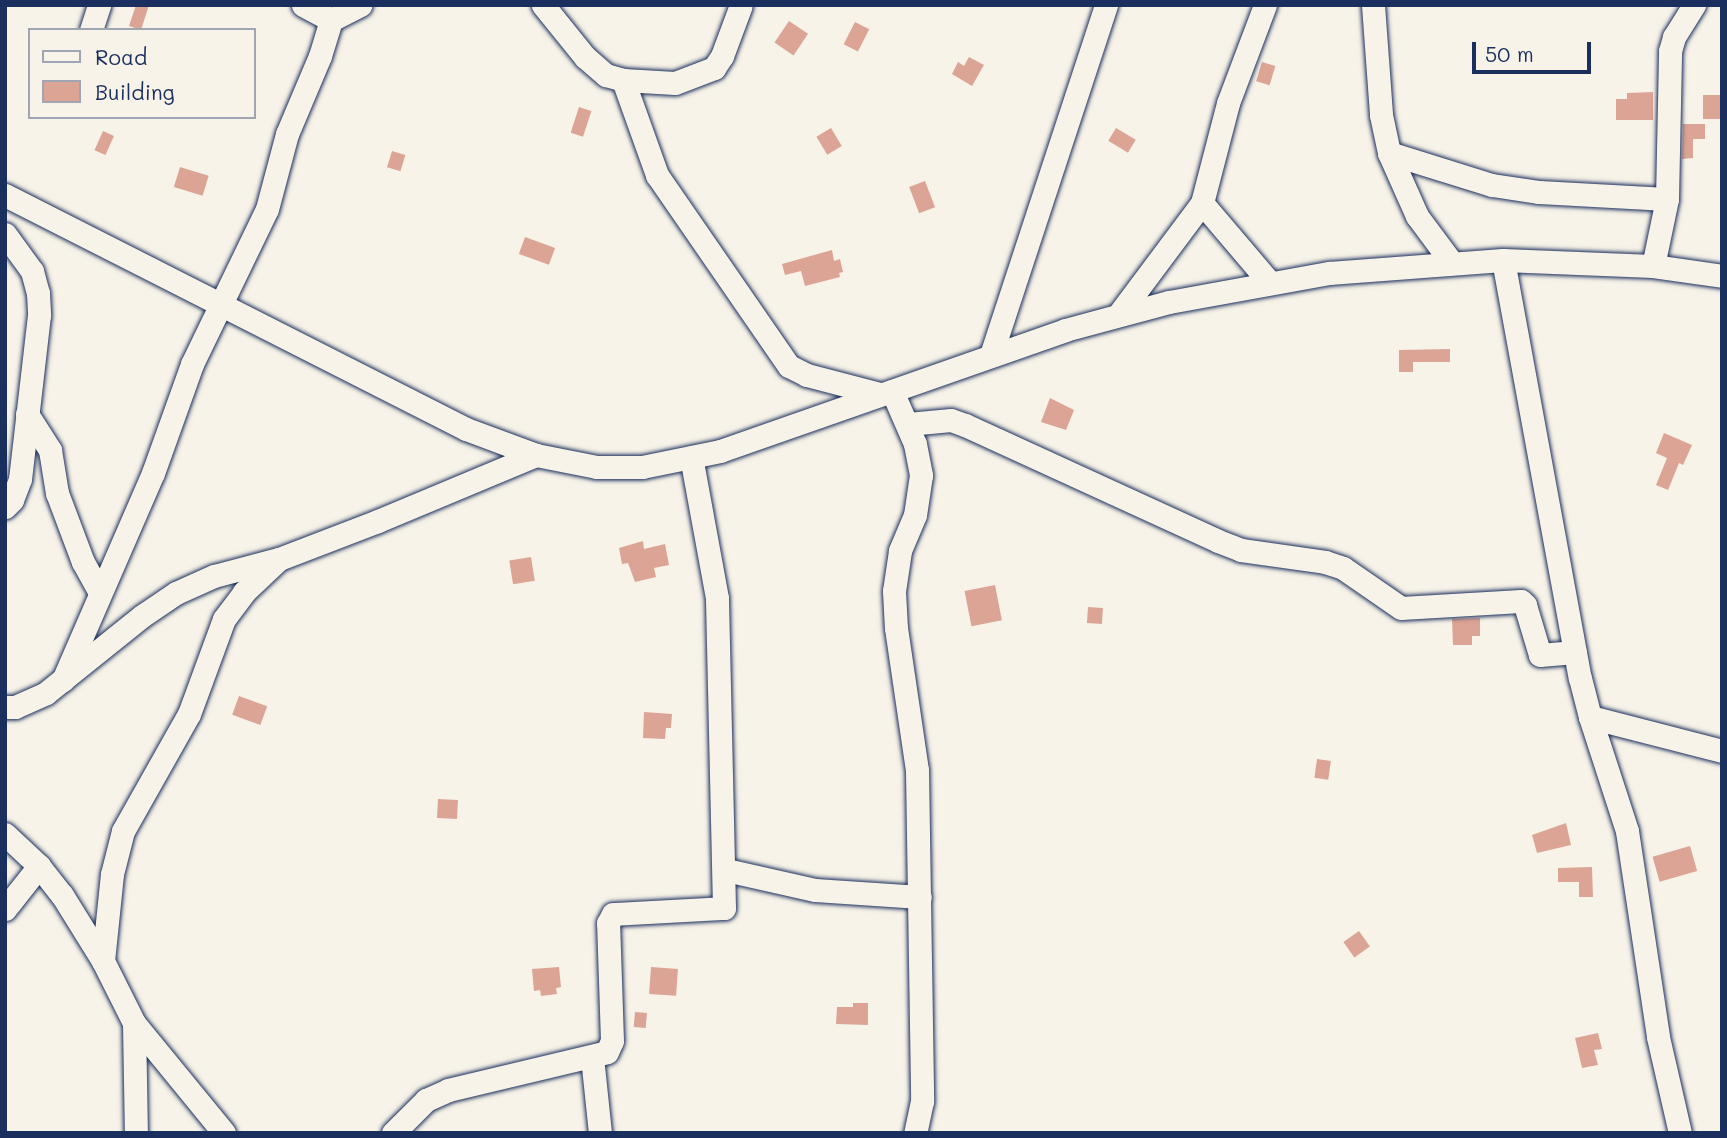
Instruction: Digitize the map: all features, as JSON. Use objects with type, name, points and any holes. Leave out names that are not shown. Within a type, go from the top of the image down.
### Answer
[{"type":"street","points":[[92,28],[99,5]]},
{"type":"street","points":[[303,5],[331,20]]},
{"type":"street","points":[[63,680],[153,473],[192,364],[267,209],[287,134],[320,56],[331,20],[360,5]]},
{"type":"street","points":[[543,5],[594,67],[623,80],[675,83],[714,68],[722,56],[741,5]]},
{"type":"street","points":[[991,355],[1106,5]]},
{"type":"street","points":[[1119,314],[1202,203],[1228,103],[1265,5]]},
{"type":"street","points":[[1373,5],[1381,115],[1389,153],[1417,216],[1452,263]]},
{"type":"street","points":[[1664,267],[1670,51],[1674,37],[1694,5]]},
{"type":"street","points":[[623,80],[657,175],[789,366],[807,375],[886,393],[908,424],[915,444],[921,475],[915,515],[900,551],[894,591],[896,628],[917,770],[922,1101],[915,1133]]},
{"type":"street","points":[[1389,153],[1492,185],[1539,192],[1668,198]]},
{"type":"street","points":[[8,200],[466,429],[536,455],[597,467],[642,467],[720,451],[991,355],[1119,314],[1270,283],[1329,273],[1503,260],[1664,267],[1722,276]]},
{"type":"street","points":[[1202,203],[1270,283]]},
{"type":"street","points":[[5,234],[32,271],[38,293],[37,340],[20,479],[12,500],[5,507]]},
{"type":"street","points":[[1503,260],[1575,652],[1590,717],[1627,831],[1656,1027],[1680,1133]]},
{"type":"street","points":[[1664,267],[1722,260]]},
{"type":"street","points":[[27,414],[50,450],[57,493],[83,562],[100,593]]},
{"type":"street","points":[[908,424],[951,420],[965,425],[1241,550],[1325,562],[1343,568],[1401,608],[1521,601],[1525,605],[1540,655],[1575,652]]},
{"type":"street","points":[[9,711],[46,693],[142,615],[176,593],[214,576],[279,559],[536,455]]},
{"type":"street","points":[[393,1133],[426,1100],[448,1090],[592,1057],[611,1048],[608,923],[611,916],[720,911],[726,904],[717,598],[691,457]]},
{"type":"street","points":[[103,961],[112,874],[123,831],[190,713],[224,619],[244,592],[279,559]]},
{"type":"street","points":[[1590,717],[1722,751]]},
{"type":"street","points":[[5,834],[39,866],[62,895],[103,961],[134,1023],[224,1133]]},
{"type":"street","points":[[5,909],[39,866]]},
{"type":"street","points":[[726,870],[815,890],[920,897]]},
{"type":"street","points":[[134,1023],[136,1133]]},
{"type":"street","points":[[592,1057],[600,1133]]},
{"type":"building","points":[[136,5],[149,5],[142,28],[129,26]]},
{"type":"building","points":[[789,21],[808,34],[794,55],[774,43]]},
{"type":"building","points":[[855,22],[869,29],[858,52],[844,44]]},
{"type":"building","points":[[969,57],[984,65],[972,86],[952,74],[958,62],[964,66]]},
{"type":"building","points":[[1262,62],[1275,66],[1270,85],[1256,81]]},
{"type":"building","points":[[1653,92],[1653,120],[1616,120],[1616,99],[1627,99],[1627,93]]},
{"type":"building","points":[[1703,95],[1722,95],[1722,119],[1703,119]]},
{"type":"building","points":[[579,107],[591,111],[583,137],[571,133]]},
{"type":"building","points":[[1683,124],[1705,124],[1705,139],[1693,139],[1693,158],[1682,159]]},
{"type":"building","points":[[831,128],[842,146],[827,155],[816,137]]},
{"type":"building","points":[[1116,128],[1136,140],[1128,153],[1108,141]]},
{"type":"building","points":[[103,131],[114,136],[105,155],[94,150]]},
{"type":"building","points":[[392,151],[405,155],[400,171],[387,167]]},
{"type":"building","points":[[180,167],[209,176],[203,196],[174,187]]},
{"type":"building","points":[[925,181],[935,207],[919,213],[909,187]]},
{"type":"building","points":[[525,237],[555,248],[549,265],[519,254]]},
{"type":"building","points":[[832,250],[834,261],[840,259],[843,272],[839,273],[840,277],[805,286],[801,271],[785,275],[782,264]]},
{"type":"building","points":[[1450,349],[1450,362],[1413,362],[1413,372],[1399,372],[1399,350]]},
{"type":"building","points":[[1050,398],[1074,410],[1066,430],[1041,422]]},
{"type":"building","points":[[1664,433],[1692,445],[1683,465],[1679,463],[1668,490],[1656,485],[1667,458],[1656,453]]},
{"type":"building","points":[[643,541],[644,549],[665,544],[669,565],[654,568],[656,577],[635,582],[628,563],[622,564],[619,548]]},
{"type":"building","points":[[531,557],[535,581],[513,584],[509,560]]},
{"type":"building","points":[[995,585],[1002,620],[971,626],[965,591]]},
{"type":"building","points":[[1088,607],[1103,608],[1102,624],[1087,623]]},
{"type":"building","points":[[1480,618],[1480,636],[1472,636],[1472,645],[1453,645],[1452,619]]},
{"type":"building","points":[[239,696],[267,706],[260,725],[232,715]]},
{"type":"building","points":[[644,712],[672,714],[671,728],[666,728],[665,739],[643,738]]},
{"type":"building","points":[[1317,759],[1331,761],[1328,780],[1314,778]]},
{"type":"building","points":[[438,799],[458,800],[457,819],[437,818]]},
{"type":"building","points":[[1566,823],[1571,845],[1537,853],[1532,835]]},
{"type":"building","points":[[1690,846],[1697,871],[1660,882],[1653,857]]},
{"type":"building","points":[[1592,867],[1593,897],[1579,897],[1579,882],[1558,882],[1558,868]]},
{"type":"building","points":[[1359,931],[1370,947],[1354,957],[1343,942]]},
{"type":"building","points":[[559,967],[561,987],[556,988],[557,994],[541,996],[540,990],[534,991],[532,969]]},
{"type":"building","points":[[651,967],[678,969],[676,996],[649,994]]},
{"type":"building","points":[[853,1003],[868,1003],[868,1025],[836,1024],[837,1007],[853,1007]]},
{"type":"building","points":[[635,1012],[647,1013],[646,1028],[634,1027]]},
{"type":"building","points":[[1598,1033],[1602,1049],[1594,1050],[1598,1065],[1582,1068],[1575,1038]]}]
